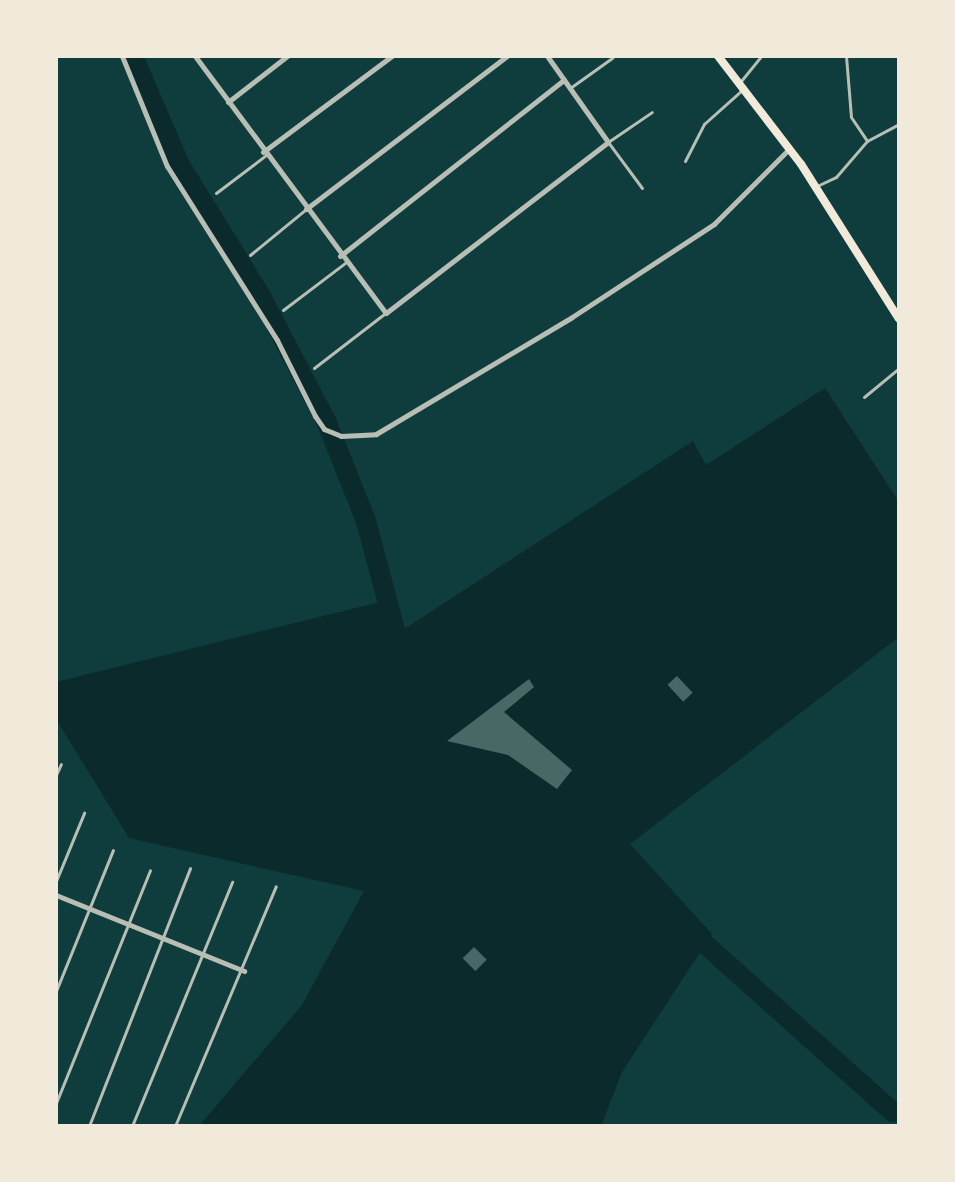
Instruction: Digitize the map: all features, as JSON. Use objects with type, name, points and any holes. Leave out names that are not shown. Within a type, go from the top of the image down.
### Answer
[{"type":"main road","points":[[718,56],[789,149],[899,319]]},
{"type":"street","points":[[122,56],[167,166],[277,340],[324,429],[341,436],[376,434],[572,317],[714,224],[789,149]]},
{"type":"street","points":[[195,56],[345,263],[386,313],[608,142],[547,56]]},
{"type":"street","points":[[228,102],[287,56]]},
{"type":"street","points":[[264,154],[392,56]]},
{"type":"street","points":[[306,209],[507,56]]},
{"type":"street","points":[[340,256],[564,80]]},
{"type":"street","points":[[56,895],[244,971]]},
{"type":"lane","points":[[685,161],[704,124],[742,85],[761,56]]},
{"type":"lane","points":[[846,56],[851,117],[867,141]]},
{"type":"lane","points":[[570,88],[612,58]]},
{"type":"lane","points":[[642,188],[608,142],[652,112]]},
{"type":"lane","points":[[815,187],[836,177],[867,141],[899,124]]},
{"type":"lane","points":[[216,193],[264,154]]},
{"type":"lane","points":[[250,255],[306,209]]},
{"type":"lane","points":[[283,310],[345,263]]},
{"type":"lane","points":[[314,368],[386,313]]},
{"type":"lane","points":[[864,397],[899,368]]},
{"type":"lane","points":[[56,775],[61,764]]},
{"type":"lane","points":[[56,881],[84,813]]},
{"type":"lane","points":[[56,991],[113,850]]},
{"type":"lane","points":[[89,1126],[190,868]]},
{"type":"lane","points":[[56,1103],[150,870]]},
{"type":"lane","points":[[132,1126],[232,882]]},
{"type":"lane","points":[[175,1126],[244,971],[276,886]]},
{"type":"water","points":[[825,388],[899,502],[899,637],[630,844],[712,934],[622,1072],[601,1126],[199,1126],[302,1005],[364,891],[129,838],[56,719],[56,682],[380,602],[388,632],[409,626],[693,441],[706,465]]},
{"type":"building","points":[[677,676],[693,693],[683,702],[667,685]]},
{"type":"building","points":[[529,679],[534,687],[504,712],[572,770],[557,789],[508,755],[447,741]]},
{"type":"building","points":[[474,947],[487,960],[475,971],[463,958]]},
{"type":"waterway","points":[[133,56],[180,165],[262,298],[327,423],[366,521],[402,656]]},
{"type":"waterway","points":[[687,928],[893,1112]]}]
